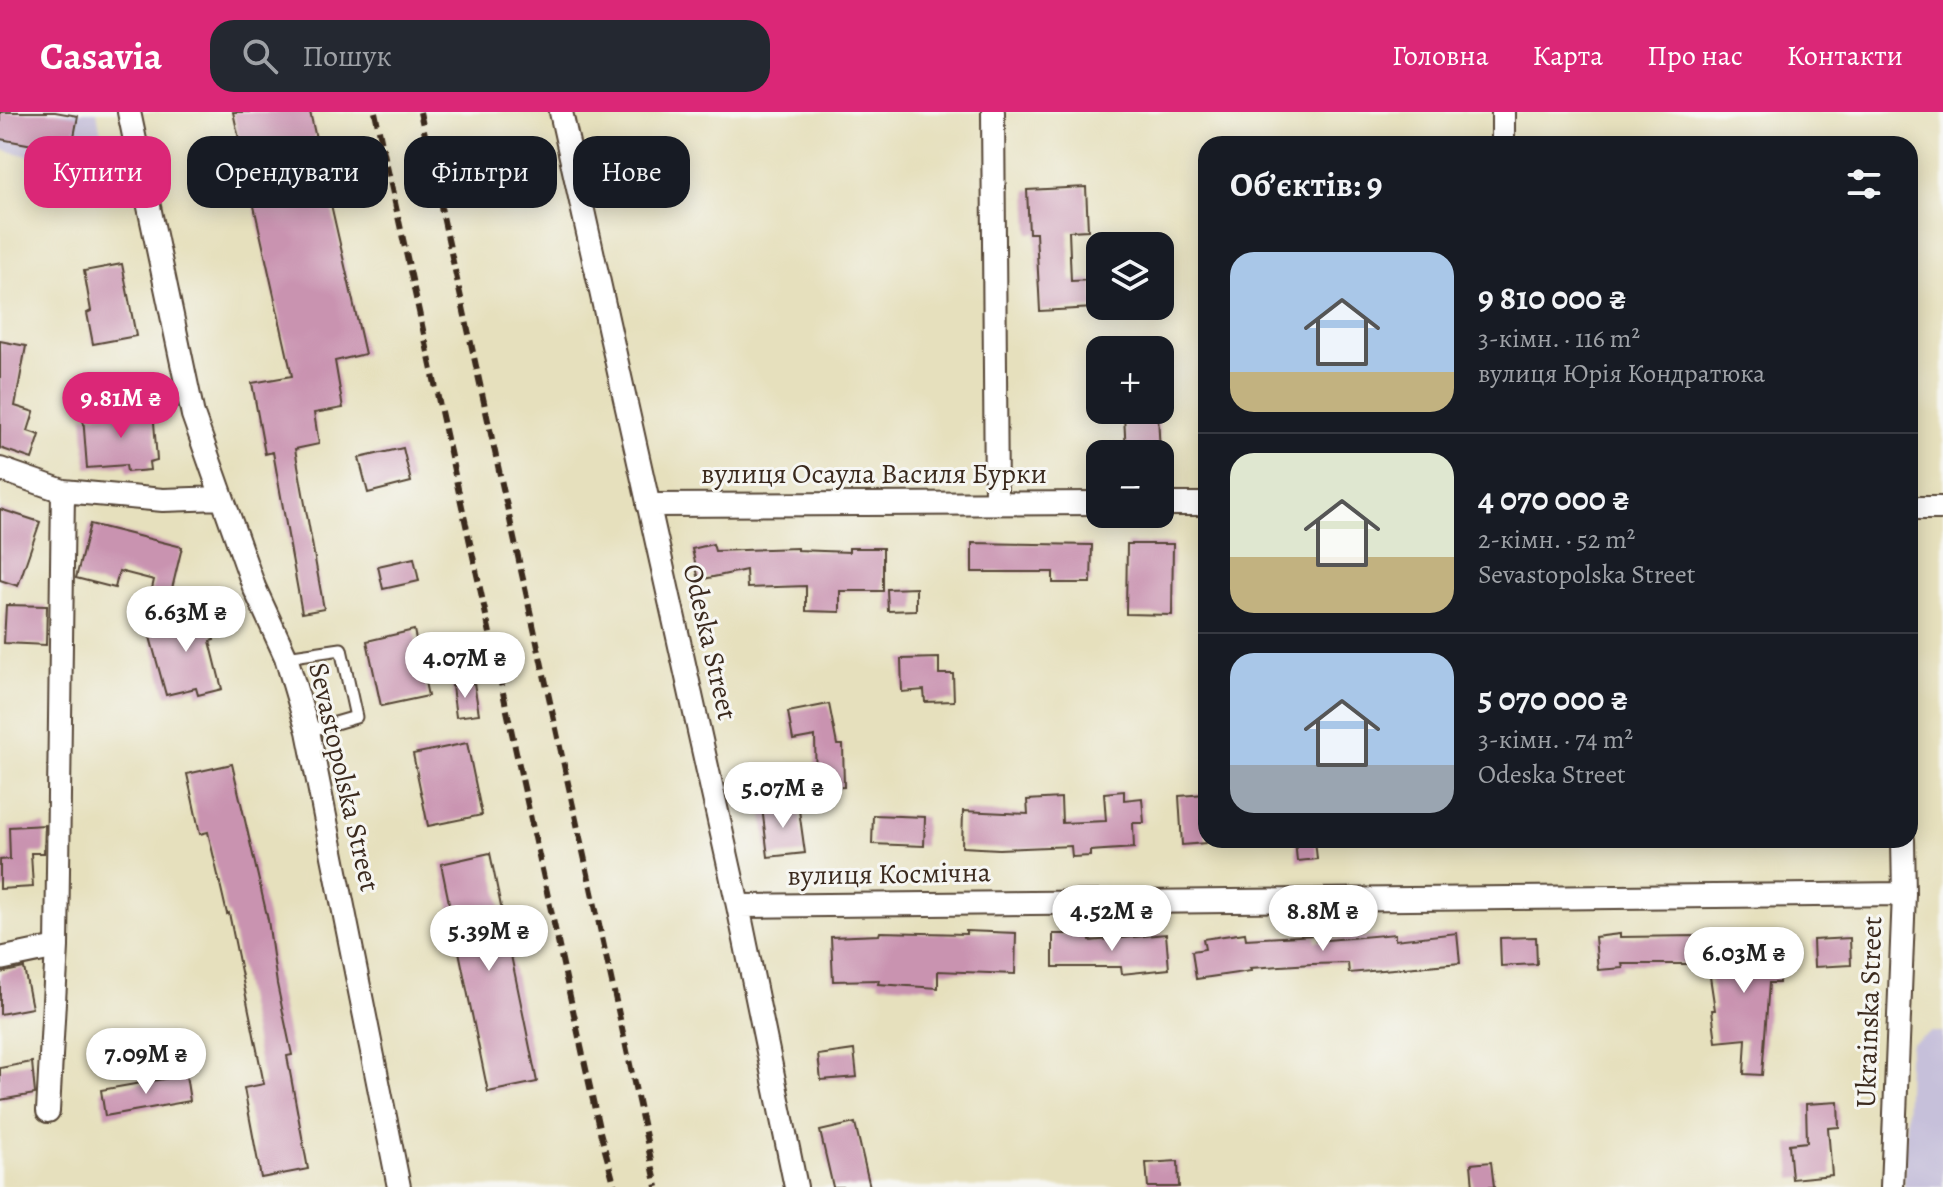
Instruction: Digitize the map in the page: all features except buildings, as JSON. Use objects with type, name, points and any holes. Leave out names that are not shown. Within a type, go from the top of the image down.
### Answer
[{"type":"street","name":"Sevastopolska Street","points":[[129,112],[193,415],[254,587],[286,657],[308,731],[399,1187]]},
{"type":"street","name":"Odeska Street","points":[[561,112],[738,906],[796,1187]]},
{"type":"street","points":[[993,112],[996,501]]},
{"type":"street","points":[[1503,112],[1503,136]]},
{"type":"street","points":[[0,469],[63,491],[163,500],[222,498]]},
{"type":"street","points":[[48,1111],[57,947],[63,491]]},
{"type":"street","name":"вулиця Осаула Василя Бурки","points":[[648,505],[1086,503]]},
{"type":"street","points":[[1174,504],[1198,504]]},
{"type":"street","points":[[1918,508],[1943,508]]},
{"type":"street","name":"Ukrainska Street","points":[[1892,1187],[1903,848]]},
{"type":"street","name":"вулиця Космічна","points":[[738,906],[1904,894]]},
{"type":"street","points":[[0,959],[57,947]]},
{"type":"lane","points":[[286,657],[341,649],[356,717],[308,731]]},
{"type":"shaded area","points":[[0,112],[97,112],[102,136],[24,136],[24,155],[0,149]]},
{"type":"shaded area","points":[[1931,1032],[1943,1032],[1943,1187],[1904,1187],[1908,1058],[1911,1043]]},
{"type":"railway","points":[[375,112],[599,1128],[615,1187]]},
{"type":"railway","points":[[420,112],[657,1187]]}]
